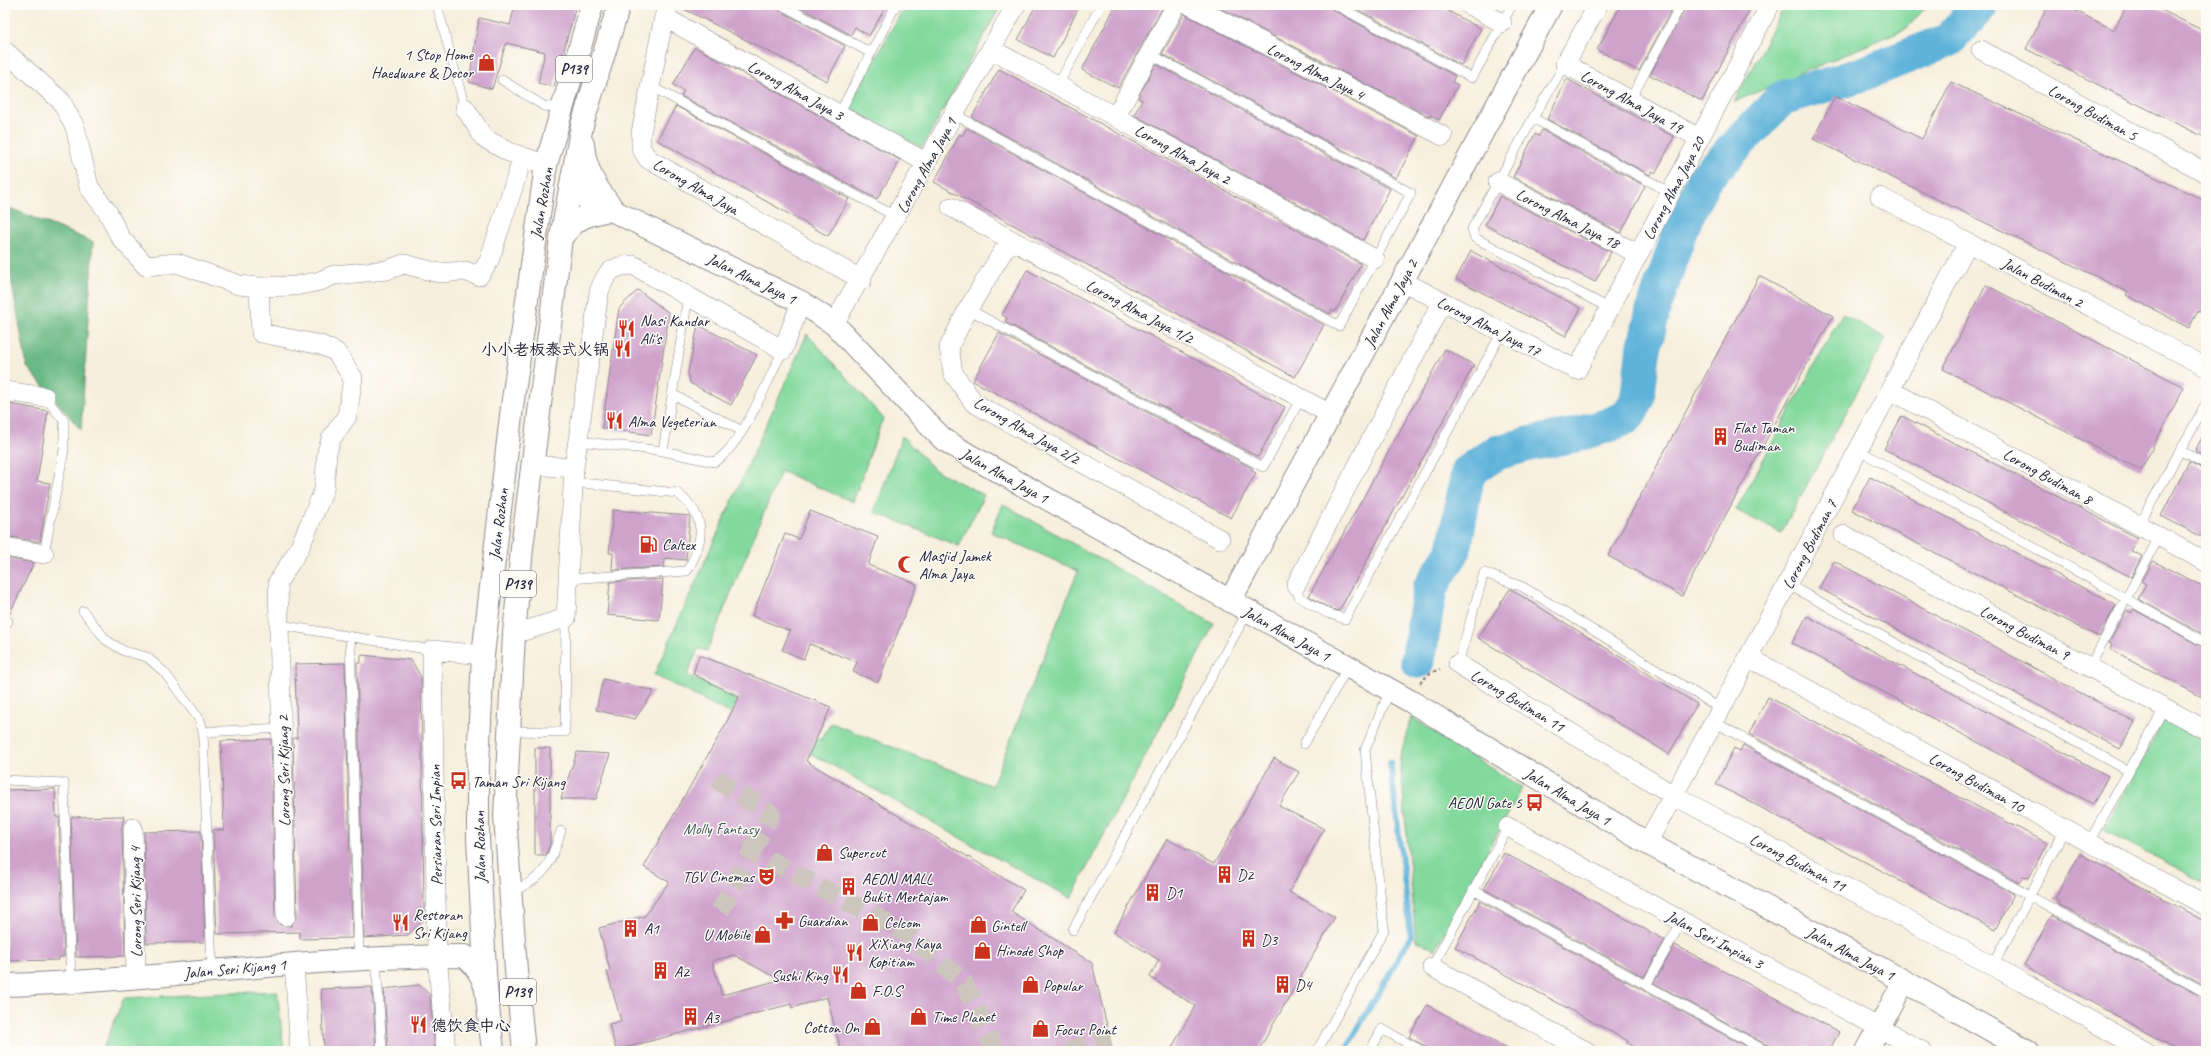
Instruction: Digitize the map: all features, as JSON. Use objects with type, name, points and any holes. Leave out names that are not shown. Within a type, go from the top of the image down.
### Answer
[{"type":"street","name":"Jalan Rozhan","points":[[493,1051],[486,989],[480,881],[478,764],[483,655],[535,237],[546,165],[592,5]]},
{"type":"street","name":"Jalan Rozhan","points":[[524,1051],[505,816],[508,731],[514,634],[532,465],[561,238],[582,125],[619,5]]},
{"type":"street","name":"Lorong Alma Jaya 1","points":[[834,324],[862,280],[1016,5]]},
{"type":"street","points":[[1116,116],[1176,5]]},
{"type":"street","name":"Lorong Alma Jaya 4","points":[[1190,5],[1443,136]]},
{"type":"street","points":[[1469,5],[1502,23]]},
{"type":"street","name":"Jalan Alma Jaya 2","points":[[1239,606],[1330,414],[1551,5]]},
{"type":"street","points":[[1565,64],[1598,5]]},
{"type":"street","name":"Lorong Alma Jaya 20","points":[[1577,370],[1770,5]]},
{"type":"street","name":"Lorong Alma Jaya","points":[[667,11],[641,133],[641,148],[648,159],[862,280]]},
{"type":"street","name":"Lorong Alma Jaya 3","points":[[667,11],[839,114],[927,163]]},
{"type":"street","name":"Lorong Alma Jaya 2","points":[[991,49],[1375,259]]},
{"type":"street","name":"Lorong Budiman 5","points":[[1981,50],[2206,173]]},
{"type":"street","points":[[5,51],[61,100],[75,127],[90,187],[107,211],[120,237],[146,266],[177,263],[239,285],[259,287],[295,286],[320,281],[334,275],[387,270],[404,264],[439,273],[466,271],[479,276],[490,261],[520,166],[526,158]]},
{"type":"street","name":"Lorong Alma Jaya 19","points":[[1565,64],[1699,138]]},
{"type":"street","points":[[464,108],[484,138],[509,152],[546,165]]},
{"type":"street","points":[[561,238],[574,222],[585,216],[612,209],[595,186],[588,172],[584,158],[582,125]]},
{"type":"street","points":[[535,237],[547,204],[570,190],[561,178],[558,166],[555,152],[556,132]]},
{"type":"street","name":"Lorong Alma Jaya 18","points":[[1498,182],[1638,254]]},
{"type":"street","name":"Jalan Alma Jaya 1","points":[[570,190],[612,209],[801,302],[834,324],[904,401],[943,440],[1410,701],[1647,843],[1904,981],[2028,1051]]},
{"type":"street","name":"Jalan Budiman 2","points":[[1880,197],[2206,367]]},
{"type":"street","name":"Lorong Alma Jaya 1/2","points":[[951,207],[1330,414]]},
{"type":"street","name":"Lorong Alma Jaya 2/2","points":[[1010,240],[968,309],[949,347],[953,373],[974,403],[1220,539]]},
{"type":"street","name":"Lorong Budiman 7","points":[[1647,843],[1717,716],[1968,243]]},
{"type":"street","points":[[514,634],[566,618],[574,475],[599,292],[604,277],[618,266],[633,265],[783,350],[801,302]]},
{"type":"street","name":"Lorong Alma Jaya 17","points":[[1402,282],[1577,370]]},
{"type":"street","name":"Lorong Seri Kijang 2","points":[[259,287],[261,333],[321,345],[336,352],[353,378],[347,416],[331,439],[326,452],[324,490],[299,549],[278,582],[286,916]]},
{"type":"street","points":[[1296,585],[1442,302]]},
{"type":"street","name":"Lorong Budiman 8","points":[[1890,390],[2206,562]]},
{"type":"street","points":[[5,391],[45,398]]},
{"type":"street","points":[[532,465],[574,475]]},
{"type":"street","name":"Lorong Budiman 9","points":[[1844,535],[2090,666],[2206,730]]},
{"type":"street","points":[[5,547],[44,554]]},
{"type":"street","points":[[432,650],[483,655]]},
{"type":"street","name":"Persiaran Seri Impian","points":[[432,650],[437,956],[446,1051]]},
{"type":"street","name":"Lorong Budiman 10","points":[[1748,657],[2206,906]]},
{"type":"street","name":"Lorong Budiman 11","points":[[1458,664],[1674,796],[1993,966],[2145,1051]]},
{"type":"street","name":"Jalan Seri Impian 3","points":[[1508,827],[1922,1051]]},
{"type":"street","name":"Lorong Seri Kijang 4","points":[[133,828],[136,976]]},
{"type":"street","points":[[483,932],[472,949],[464,956],[479,971],[486,989]]},
{"type":"street","name":"Jalan Seri Kijang 1","points":[[5,985],[71,983],[136,976],[368,959],[464,956]]},
{"type":"street","points":[[294,964],[300,1051]]},
{"type":"street","points":[[1432,967],[1586,1051]]},
{"type":"street","points":[[1867,1051],[1904,981]]},
{"type":"lane","points":[[437,5],[464,108]]},
{"type":"lane","points":[[782,5],[871,53]]},
{"type":"lane","points":[[839,114],[896,5]]},
{"type":"lane","points":[[1058,85],[1101,5]]},
{"type":"lane","points":[[1336,5],[1472,78],[1512,5]]},
{"type":"lane","points":[[1630,100],[1681,5]]},
{"type":"lane","points":[[954,114],[1339,326],[1411,193],[1150,54]]},
{"type":"lane","points":[[1565,64],[1533,118],[1472,229],[1475,238],[1609,308]]},
{"type":"lane","points":[[502,80],[544,106],[563,108]]},
{"type":"lane","points":[[650,86],[897,216]]},
{"type":"lane","points":[[1533,118],[1671,193]]},
{"type":"lane","points":[[663,451],[688,297]]},
{"type":"lane","points":[[968,309],[1262,467],[1301,398]]},
{"type":"lane","points":[[1296,585],[1300,596],[1327,613],[1346,620],[1502,332]]},
{"type":"lane","points":[[578,441],[663,451],[714,462],[721,458],[742,431],[783,350]]},
{"type":"lane","points":[[672,394],[742,431]]},
{"type":"lane","points":[[44,554],[64,450],[64,421],[45,398]]},
{"type":"lane","points":[[2139,525],[2206,404]]},
{"type":"lane","points":[[1858,450],[2206,643]]},
{"type":"lane","points":[[2181,451],[2206,464]]},
{"type":"lane","points":[[568,579],[687,571],[696,556],[699,536],[698,516],[690,503],[677,493],[574,475]]},
{"type":"lane","points":[[2090,666],[2159,537]]},
{"type":"lane","points":[[1458,664],[1484,573],[1523,587],[1717,716],[2030,895],[2206,993]]},
{"type":"lane","points":[[1787,584],[2129,771]]},
{"type":"lane","points":[[1073,930],[1239,606]]},
{"type":"lane","points":[[83,611],[106,640],[124,651],[147,657],[164,672],[200,720],[203,732],[212,970]]},
{"type":"lane","points":[[508,731],[565,732],[566,618]]},
{"type":"lane","points":[[5,620],[8,621],[5,626]]},
{"type":"lane","points":[[280,625],[432,650]]},
{"type":"lane","points":[[350,636],[368,959],[382,1051]]},
{"type":"lane","points":[[1304,744],[1348,667]]},
{"type":"lane","points":[[1317,1051],[1384,930],[1365,750],[1390,690]]},
{"type":"lane","points":[[2089,842],[2164,707]]},
{"type":"lane","points":[[203,732],[282,728]]},
{"type":"lane","points":[[5,780],[64,783],[71,983]]},
{"type":"lane","points":[[1432,967],[1508,827]]},
{"type":"lane","points":[[1993,966],[2065,829]]},
{"type":"lane","points":[[510,892],[529,885],[544,870],[553,856],[561,831]]},
{"type":"lane","points":[[1473,890],[1766,1051]]},
{"type":"lane","points":[[1646,985],[1682,921]]},
{"type":"lane","points":[[1370,1051],[1382,1030],[1422,1051]]},
{"type":"path","points":[[1410,701],[1421,680],[1430,673],[1458,664]]},
{"type":"green space","points":[[905,5],[1001,5],[922,148],[848,108]]},
{"type":"green space","points":[[1785,5],[1928,5],[1907,28],[1734,102]]},
{"type":"green space","points":[[5,206],[93,242],[81,430],[27,367],[5,245]]},
{"type":"green space","points":[[1842,314],[1886,338],[1781,533],[1736,510]]},
{"type":"green space","points":[[807,334],[883,418],[853,502],[781,471],[707,651],[698,649],[687,675],[821,740],[831,723],[992,786],[1078,571],[991,532],[1003,504],[1214,624],[1071,898],[969,843],[823,760],[654,675]]},
{"type":"green space","points":[[902,436],[935,470],[984,495],[959,546],[874,512]]},
{"type":"green space","points":[[1411,717],[1522,788],[1435,950],[1416,940],[1400,758]]},
{"type":"green space","points":[[2164,720],[2206,742],[2206,884],[2104,830]]},
{"type":"green space","points":[[277,991],[284,1051],[102,1051],[124,998]]},
{"type":"building","points":[[515,5],[576,5],[554,87],[538,83],[545,52],[506,43],[492,89],[469,82],[479,18],[510,25]]},
{"type":"building","points":[[680,5],[776,5],[779,10],[845,46],[827,81],[680,7]]},
{"type":"building","points":[[795,5],[887,5],[869,36],[855,27],[851,35]]},
{"type":"building","points":[[1036,5],[1080,5],[1053,58],[1018,40]]},
{"type":"building","points":[[1116,5],[1164,5],[1118,88],[1082,70]]},
{"type":"building","points":[[1214,5],[1330,5],[1333,10],[1455,76],[1452,82],[1458,85],[1439,120],[1431,115],[1430,117]]},
{"type":"building","points":[[1349,5],[1437,5],[1481,29],[1461,65]]},
{"type":"building","points":[[1621,5],[1674,5],[1639,71],[1597,50]]},
{"type":"building","points":[[1687,5],[1752,5],[1702,101],[1650,75]]},
{"type":"building","points":[[2048,5],[2064,5],[2114,30],[2127,5],[2151,5],[2206,32],[2206,138],[2026,49]]},
{"type":"building","points":[[1184,14],[1419,136],[1396,178],[1162,54]]},
{"type":"building","points":[[695,47],[900,160],[877,199],[681,96],[684,91],[673,85]]},
{"type":"building","points":[[1156,64],[1390,189],[1363,240],[1134,115],[1142,100],[1138,98]]},
{"type":"building","points":[[999,69],[1361,264],[1335,312],[1332,310],[1330,314],[972,117]]},
{"type":"building","points":[[1567,79],[1674,137],[1656,173],[1652,171],[1650,175],[1547,119]]},
{"type":"building","points":[[1951,82],[2206,201],[2206,315],[2198,311],[2189,328],[2126,295],[2128,292],[1813,139],[1835,96],[1922,139]]},
{"type":"building","points":[[676,106],[849,199],[828,236],[657,140]]},
{"type":"building","points":[[967,128],[1324,325],[1295,377],[934,182],[960,134],[962,136]]},
{"type":"building","points":[[1542,130],[1645,186],[1621,233],[1513,177],[1535,134],[1539,136]]},
{"type":"building","points":[[1500,196],[1611,252],[1595,282],[1485,225]]},
{"type":"building","points":[[1471,251],[1581,308],[1566,336],[1456,279]]},
{"type":"building","points":[[1027,270],[1285,407],[1258,457],[1005,322],[1007,318],[1002,315]]},
{"type":"building","name":"Flat Taman Budiman","points":[[1759,276],[1833,316],[1682,596],[1608,556]]},
{"type":"building","points":[[1986,285],[2184,387],[2141,470],[1943,369]]},
{"type":"building","points":[[638,290],[669,313],[651,435],[602,428],[619,308]]},
{"type":"building","points":[[698,325],[757,355],[731,405],[690,383],[688,372]]},
{"type":"building","points":[[999,333],[1252,468],[1251,470],[1256,473],[1231,518],[973,381]]},
{"type":"building","points":[[1445,349],[1474,365],[1339,611],[1329,608],[1309,596]]},
{"type":"building","points":[[5,403],[48,411],[37,481],[50,483],[40,542],[5,536]]},
{"type":"building","points":[[1902,416],[2138,538],[2131,551],[2142,556],[2131,577],[1884,449]]},
{"type":"building","points":[[2206,430],[2206,457],[2195,451]]},
{"type":"building","points":[[2189,462],[2206,470],[2206,539],[2161,516]]},
{"type":"building","points":[[1870,477],[2116,605],[2099,637],[1852,510]]},
{"type":"building","points":[[613,510],[690,516],[686,560],[665,558],[664,567],[612,570],[613,553],[609,553]]},
{"type":"building","points":[[810,511],[878,537],[868,565],[917,584],[878,682],[853,672],[857,662],[809,644],[804,659],[782,650],[790,631],[752,616],[785,534],[799,539]]},
{"type":"building","points":[[5,558],[34,563],[9,615],[5,615]]},
{"type":"building","points":[[1834,561],[2135,722],[2120,749],[1819,588]]},
{"type":"building","points":[[2153,561],[2206,588],[2206,636],[2138,599],[2146,584],[2142,582]]},
{"type":"building","points":[[663,579],[659,620],[607,615],[610,582]]},
{"type":"building","points":[[1510,589],[1697,704],[1669,754],[1478,638]]},
{"type":"building","points":[[2133,609],[2206,649],[2206,699],[2110,649],[2112,644],[2109,643],[2127,610],[2132,613]]},
{"type":"building","points":[[1807,616],[2108,776],[2093,804],[1792,643]]},
{"type":"building","points":[[361,655],[411,660],[421,677],[424,909],[423,921],[408,935],[364,938],[357,663],[361,663]]},
{"type":"building","name":"AEON MALL Bukit Mertajam","points":[[699,655],[831,707],[806,761],[1024,890],[1011,912],[1092,963],[1113,1051],[841,1051],[827,997],[792,1008],[791,1004],[616,1050],[609,1024],[621,1021],[607,971],[610,970],[599,928],[645,916],[669,882],[644,867],[724,727],[739,697],[693,674]],"holes":[[[734,955],[780,980],[722,995],[712,961]]]},
{"type":"building","points":[[345,663],[352,938],[300,939],[300,932],[217,934],[213,830],[224,830],[221,741],[271,739],[275,916],[280,925],[291,926],[297,916],[293,738],[297,738],[295,664]]},
{"type":"building","points":[[603,679],[654,691],[635,719],[596,710]]},
{"type":"building","points":[[1768,697],[2047,843],[2029,878],[2023,876],[2019,883],[1749,734]]},
{"type":"building","points":[[1743,745],[2014,894],[1995,930],[1716,784],[1734,748],[1740,751]]},
{"type":"building","points":[[535,748],[550,748],[550,844],[546,855],[535,855]]},
{"type":"building","points":[[577,752],[610,754],[596,799],[561,799]]},
{"type":"building","points":[[1274,758],[1299,772],[1279,806],[1324,829],[1289,892],[1335,917],[1258,1051],[1170,1051],[1195,1006],[1150,977],[1159,960],[1114,932],[1167,839],[1214,864]]},
{"type":"building","points":[[55,789],[56,817],[59,817],[64,957],[59,957],[59,960],[6,961],[5,790]]},
{"type":"building","points":[[124,816],[122,828],[125,956],[76,957],[71,817]]},
{"type":"building","points":[[201,831],[205,942],[146,943],[144,832]]},
{"type":"building","points":[[1504,853],[1665,940],[1644,977],[1484,889]]},
{"type":"building","points":[[2080,854],[2206,922],[2206,986],[2058,904],[2059,901],[2055,899]]},
{"type":"building","points":[[1480,901],[1754,1051],[1643,1051],[1627,1043],[1628,1041],[1455,947]]},
{"type":"building","points":[[2052,915],[2206,999],[2206,1051],[2180,1051],[2024,965]]},
{"type":"building","points":[[1675,945],[1839,1032],[1829,1051],[1772,1051],[1769,1046],[1654,983]]},
{"type":"building","name":"德饮食中心","points":[[419,985],[430,995],[435,1051],[388,1051],[384,989]]},
{"type":"building","points":[[372,987],[376,1051],[324,1051],[321,989]]},
{"type":"building","points":[[1427,1005],[1513,1051],[1428,1051],[1425,1046],[1409,1037]]},
{"type":"waterway","points":[[1418,661],[1430,588],[1454,550],[1468,472],[1496,453],[1529,444],[1575,435],[1609,425],[1627,417],[1637,401],[1643,354],[1653,311],[1680,231],[1704,179],[1782,98],[1860,75],[1949,40],[1981,5]]},
{"type":"waterway","points":[[1345,1051],[1411,936],[1390,762]]},
{"type":"tunnel","points":[[716,779],[771,814],[752,851]]},
{"type":"tunnel","points":[[720,911],[752,851],[908,934],[964,983],[995,1051]]},
{"type":"tunnel","points":[[1068,1051],[1110,1038]]},
{"type":"place","name":"1 Stop Home Haedware & Decor","points":[[486,63]]},
{"type":"place","name":"Nasi Kandar Ali's","points":[[627,329]]},
{"type":"place","name":"小小老板泰式火锅","points":[[622,349]]},
{"type":"place","name":"Alma Vegeterian","points":[[615,421]]},
{"type":"place","name":"Flat Taman Budiman","points":[[1720,436]]},
{"type":"place","name":"Caltex","points":[[649,544]]},
{"type":"place","name":"Masjid Jamek Alma Jaya","points":[[906,564]]},
{"type":"place","name":"Taman Sri Kijang","points":[[459,781]]},
{"type":"place","name":"AEON Gate 5","points":[[1535,802]]},
{"type":"place","name":"Supercut","points":[[825,852]]},
{"type":"place","name":"D2","points":[[1224,874]]},
{"type":"place","name":"TGV Cinemas","points":[[767,876]]},
{"type":"place","name":"AEON MALL Bukit Mertajam","points":[[849,887]]},
{"type":"place","name":"D1","points":[[1153,892]]},
{"type":"place","name":"Guardian","points":[[785,920]]},
{"type":"place","name":"Celcom","points":[[871,922]]},
{"type":"place","name":"Restoran Sri Kijang","points":[[400,923]]},
{"type":"place","name":"Gintell","points":[[978,925]]},
{"type":"place","name":"A1","points":[[631,928]]},
{"type":"place","name":"U Mobile","points":[[763,934]]},
{"type":"place","name":"D3","points":[[1248,939]]},
{"type":"place","name":"Hinode Shop","points":[[983,950]]},
{"type":"place","name":"XiXiang Kaya Kopitiam","points":[[855,952]]},
{"type":"place","name":"A2","points":[[661,971]]},
{"type":"place","name":"Sushi King","points":[[841,975]]},
{"type":"place","name":"D4","points":[[1282,984]]},
{"type":"place","name":"Popular","points":[[1030,985]]},
{"type":"place","name":"F.O.S","points":[[859,990]]},
{"type":"place","name":"Time Planet","points":[[919,1016]]},
{"type":"place","name":"A3","points":[[691,1017]]},
{"type":"place","name":"德饮食中心","points":[[418,1025]]},
{"type":"place","name":"Cotton On","points":[[872,1027]]},
{"type":"place","name":"Focus Point","points":[[1041,1029]]},
{"type":"park label","name":"Molly Fantasy","points":[[721,828]]}]
